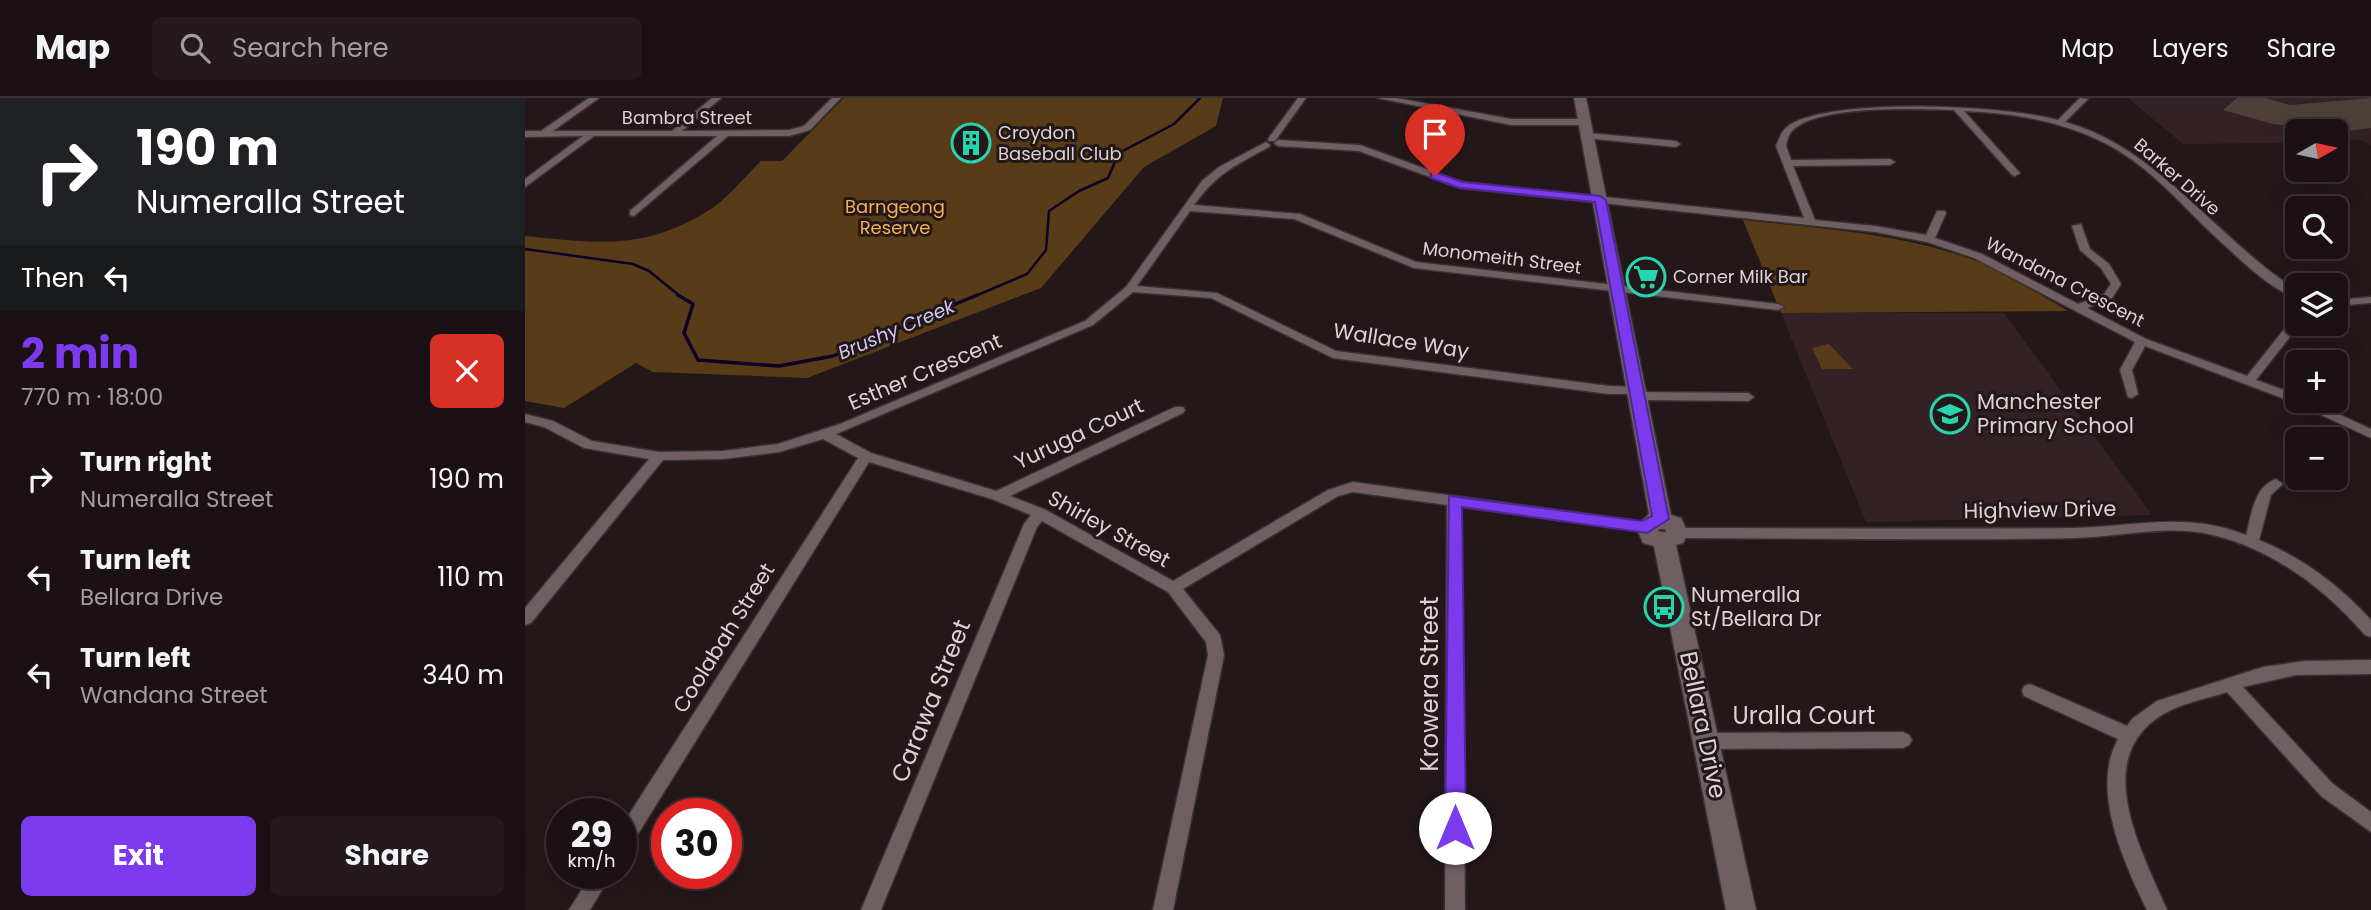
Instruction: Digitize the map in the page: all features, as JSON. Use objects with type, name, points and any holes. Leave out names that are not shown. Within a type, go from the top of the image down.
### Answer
[{"type":"main road","name":"Bellara Drive","points":[[1580,98],[1662,530],[1741,910]]},
{"type":"street","points":[[543,134],[595,98]]},
{"type":"street","points":[[673,134],[717,98]]},
{"type":"street","name":"Bambra Street","points":[[525,134],[725,134],[799,131],[837,98]]},
{"type":"street","name":"Esther Crescent","points":[[525,418],[548,424],[589,445],[659,456],[723,455],[779,448],[845,427],[1089,323],[1130,289],[1205,183],[1222,169],[1272,142],[1302,98]]},
{"type":"street","points":[[1383,98],[1511,122],[1586,129],[1676,144]]},
{"type":"street","points":[[2060,122],[2084,99]]},
{"type":"street","points":[[1956,107],[2015,173]]},
{"type":"street","name":"Barker Drive","points":[[1811,223],[1781,146],[1787,132],[1815,116],[1852,108],[1956,107],[2003,110],[2060,122],[2131,155],[2261,272],[2285,288]]},
{"type":"street","points":[[525,184],[592,134]]},
{"type":"street","points":[[634,213],[725,134]]},
{"type":"street","name":"Wandana Crescent","points":[[1272,142],[1360,148],[1460,185],[1811,223],[1929,239],[1998,264],[2142,341],[2285,394]]},
{"type":"street","points":[[1787,163],[1890,162]]},
{"type":"street","name":"Monomeith Street","points":[[1189,208],[1296,215],[1414,265],[1778,307]]},
{"type":"street","points":[[1929,239],[1941,213]]},
{"type":"street","points":[[2077,226],[2085,250],[2105,266],[2116,284],[2108,296],[2077,308]]},
{"type":"street","name":"Wallace Way","points":[[1130,289],[1213,295],[1333,354],[1636,393],[1748,397]]},
{"type":"street","points":[[2348,302],[2371,300]]},
{"type":"street","points":[[2250,380],[2285,336]]},
{"type":"street","points":[[2132,394],[2126,370],[2142,341]]},
{"type":"street","name":"Yuruga Court","points":[[997,496],[1179,410]]},
{"type":"street","name":"Wandana Crescent","points":[[2327,413],[2371,434]]},
{"type":"street","name":"Shirley Street","points":[[823,433],[866,456],[997,496],[1041,514],[1173,588],[1214,640],[1216,654],[1163,910]]},
{"type":"street","points":[[525,619],[659,456]]},
{"type":"street","name":"Coolabah Street","points":[[637,819],[866,456]]},
{"type":"street","points":[[2252,541],[2265,493],[2276,484]]},
{"type":"street","name":"Highview Drive","points":[[1173,588],[1344,489],[1363,486],[1662,530],[2086,533],[2170,525],[2209,529],[2252,541],[2319,580],[2353,609],[2371,631]]},
{"type":"street","name":"Krowera Street","points":[[1454,500],[1455,910]]},
{"type":"street","name":"Carawa Street","points":[[871,910],[1031,524],[1041,514]]},
{"type":"street","points":[[2157,910],[2125,840],[2117,797],[2118,761],[2128,735],[2161,707],[2230,684],[2294,668],[2371,667]]},
{"type":"street","points":[[2230,684],[2327,790],[2371,823]]},
{"type":"street","points":[[2031,691],[2128,735]]},
{"type":"street","name":"Uralla Court","points":[[1706,741],[1903,740]]},
{"type":"street","points":[[579,910],[593,889]]},
{"type":"shaded area","points":[[2128,98],[2371,98],[2371,145],[2361,140],[2349,141],[2349,119],[2285,119],[2285,143],[2183,144]]},
{"type":"shaded area","name":"Manchester Primary School","points":[[1781,313],[2004,313],[2152,515],[1866,522]]},
{"type":"green space","name":"Barngeong Reserve","points":[[844,98],[1223,98],[1216,126],[1144,167],[1041,288],[807,378],[653,372],[636,363],[564,408],[525,401],[525,236],[574,241],[618,241],[639,239],[683,225],[721,202],[761,161],[782,161]]},
{"type":"green space","points":[[1743,220],[1865,234],[1925,245],[1995,269],[2068,311],[1781,313]]},
{"type":"green space","points":[[1829,344],[1853,369],[1822,369],[1812,348]]},
{"type":"building","points":[[2237,98],[2265,98],[2290,105],[2371,98],[2371,128],[2349,131],[2349,119],[2285,119],[2285,125],[2223,110]]},
{"type":"waterway","name":"Brushy Creek","points":[[973,297],[1027,274],[1046,250],[1049,211],[1079,191],[1108,178],[1119,153],[1174,124],[1200,98]]},
{"type":"waterway","name":"Brushy Creek","points":[[525,249],[633,264],[649,271],[680,296]]},
{"type":"waterway","name":"Brushy Creek","points":[[680,296],[693,304],[684,333],[698,360],[779,366],[833,356],[977,295]]},
{"type":"place","name":"Croydon Baseball Club","points":[[971,143]]},
{"type":"place","name":"Corner Milk Bar","points":[[1646,277]]},
{"type":"place","name":"Manchester Primary School","points":[[1950,414]]},
{"type":"place","name":"Numeralla St/Bellara Dr","points":[[1664,607]]},
{"type":"route","points":[[1435,176],[1460,185],[1600,200],[1661,519],[1654,520],[1647,527],[1454,500],[1455,828]]}]
